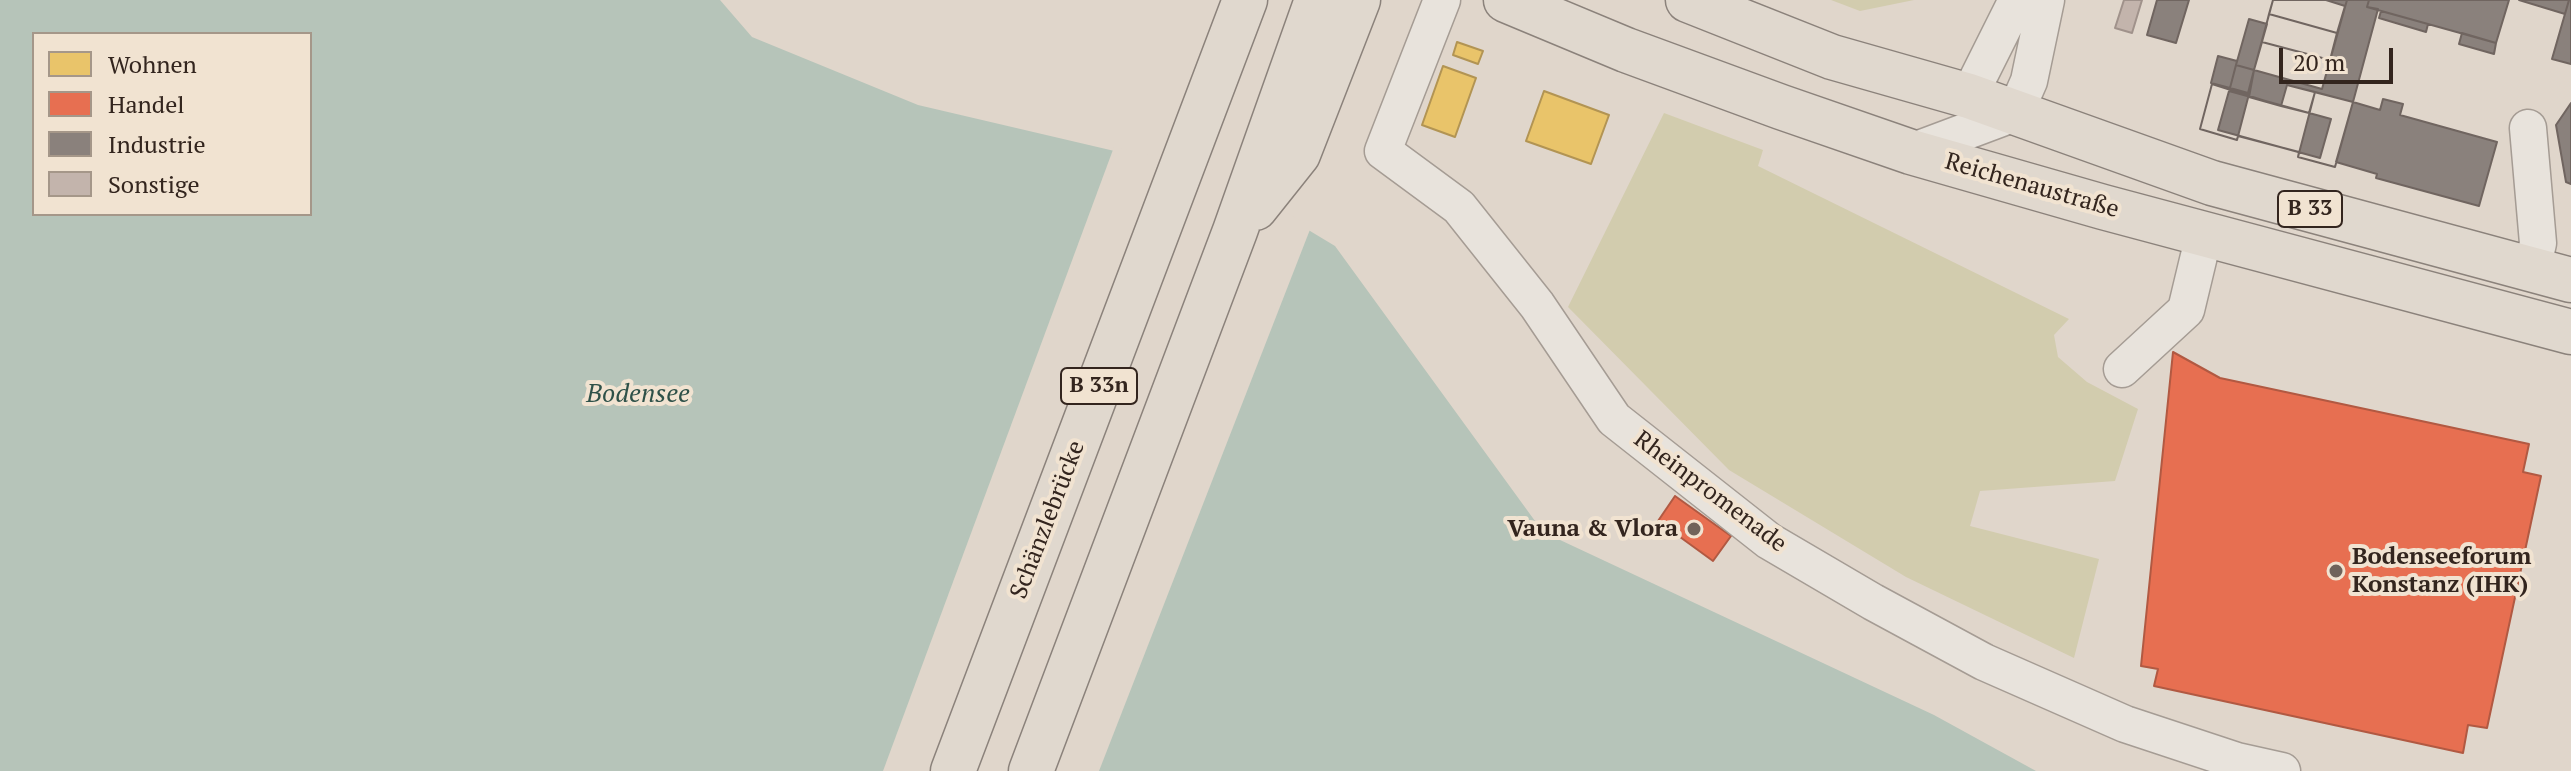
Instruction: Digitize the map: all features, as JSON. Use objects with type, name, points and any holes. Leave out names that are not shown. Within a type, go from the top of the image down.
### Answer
[{"type":"main road","name":"Schänzlebrücke","points":[[953,771],[1245,0]]},
{"type":"main road","name":"B 33n","points":[[1031,771],[1235,231],[1317,0]]},
{"type":"main road","name":"B 33n","points":[[1235,231],[1298,154],[1358,0]]},
{"type":"main road","name":"Reichenaustraße","points":[[1506,0],[1669,66],[1911,152],[2204,235],[2571,332]]},
{"type":"main road","name":"B 33","points":[[1688,0],[1842,60],[1969,96],[2212,183],[2551,275]]},
{"type":"street","name":"Rheinpromenade","points":[[1442,0],[1383,151],[1459,207],[1537,305],[1614,419],[1769,541],[1984,662],[2125,724],[2237,761],[2282,771]]},
{"type":"street","points":[[1969,96],[2017,0]]},
{"type":"street","points":[[1911,152],[2015,113],[2029,81],[2046,0]]},
{"type":"street","points":[[2528,128],[2538,243],[2551,275]]},
{"type":"street","points":[[2122,369],[2186,310],[2204,235]]},
{"type":"shaded area","points":[[1831,0],[1914,0],[1860,11]]},
{"type":"shaded area","points":[[1664,113],[1763,150],[1758,166],[2069,319],[2054,335],[2058,357],[2087,382],[2138,409],[2115,481],[1980,491],[1970,526],[2099,559],[2074,658],[1906,577],[1729,470],[1568,307]]},
{"type":"water","name":"Bodensee","points":[[0,0],[720,0],[752,37],[918,105],[1217,175],[1335,246],[1543,532],[1934,715],[2036,771],[0,771]]},
{"type":"pier","points":[[1114,147],[1218,171],[1311,227],[1099,771],[883,771]]},
{"type":"building: Wohnen","points":[[1457,42],[1483,51],[1478,64],[1453,55]]},
{"type":"building: Wohnen","points":[[1443,66],[1476,78],[1455,137],[1422,125]]},
{"type":"building: Wohnen","points":[[1544,91],[1609,115],[1591,164],[1526,141]]},
{"type":"building: Handel","name":"Bodenseeforum Konstanz (IHK)","points":[[2173,352],[2220,378],[2529,444],[2523,472],[2541,476],[2487,728],[2468,725],[2463,753],[2154,686],[2158,669],[2141,666]]},
{"type":"building: Handel","name":"Vauna & Vlora","points":[[1675,496],[1731,536],[1713,561],[1658,521]]},
{"type":"building: Industrie","points":[[2157,0],[2189,0],[2176,43],[2147,35]]},
{"type":"building: Industrie","points":[[2273,0],[2347,0],[2322,89],[2254,70]]},
{"type":"building: Industrie","points":[[2273,0],[2326,0],[2345,6],[2337,33],[2269,14]]},
{"type":"building: Industrie","points":[[2347,0],[2369,0],[2367,7],[2378,9],[2353,102],[2287,85],[2281,106],[2249,97],[2254,70],[2322,89]]},
{"type":"building: Industrie","points":[[2369,0],[2509,0],[2496,43],[2367,7]]},
{"type":"building: Industrie","points":[[2519,0],[2569,0],[2565,14]]},
{"type":"building: Industrie","points":[[2571,0],[2571,64],[2552,59]]},
{"type":"building: Industrie","points":[[2381,11],[2428,24],[2426,32],[2379,18]]},
{"type":"building: Industrie","points":[[2269,14],[2337,33],[2330,60],[2262,42]]},
{"type":"building: Industrie","points":[[2249,19],[2267,24],[2254,70],[2236,65]]},
{"type":"building: Industrie","points":[[2462,33],[2496,43],[2494,54],[2459,44]]},
{"type":"building: Industrie","points":[[2262,42],[2330,60],[2322,89],[2254,70]]},
{"type":"building: Industrie","points":[[2218,56],[2237,61],[2230,88],[2211,83]]},
{"type":"building: Industrie","points":[[2236,65],[2254,70],[2248,93],[2230,88]]},
{"type":"building: Industrie","points":[[2212,84],[2281,106],[2287,85],[2353,102],[2335,167],[2298,157],[2299,152],[2200,129]]},
{"type":"building: Industrie","points":[[2212,84],[2249,94],[2237,140],[2200,129]]},
{"type":"building: Industrie","points":[[2287,85],[2315,92],[2309,113],[2281,106]]},
{"type":"building: Industrie","points":[[2229,91],[2331,119],[2320,158],[2218,130]]},
{"type":"building: Industrie","points":[[2315,92],[2353,102],[2335,167],[2298,157]]},
{"type":"building: Industrie","points":[[2383,99],[2403,104],[2400,115],[2497,142],[2479,206],[2376,178],[2377,174],[2336,162],[2353,102],[2380,110]]},
{"type":"building: Industrie","points":[[2571,103],[2571,184],[2566,182],[2556,125]]},
{"type":"building: Sonstige","points":[[2124,0],[2142,0],[2132,33],[2115,28]]},
{"type":"place","name":"Vauna & Vlora","points":[[1694,529]]},
{"type":"place","name":"Bodenseeforum Konstanz (IHK)","points":[[2336,571]]}]
